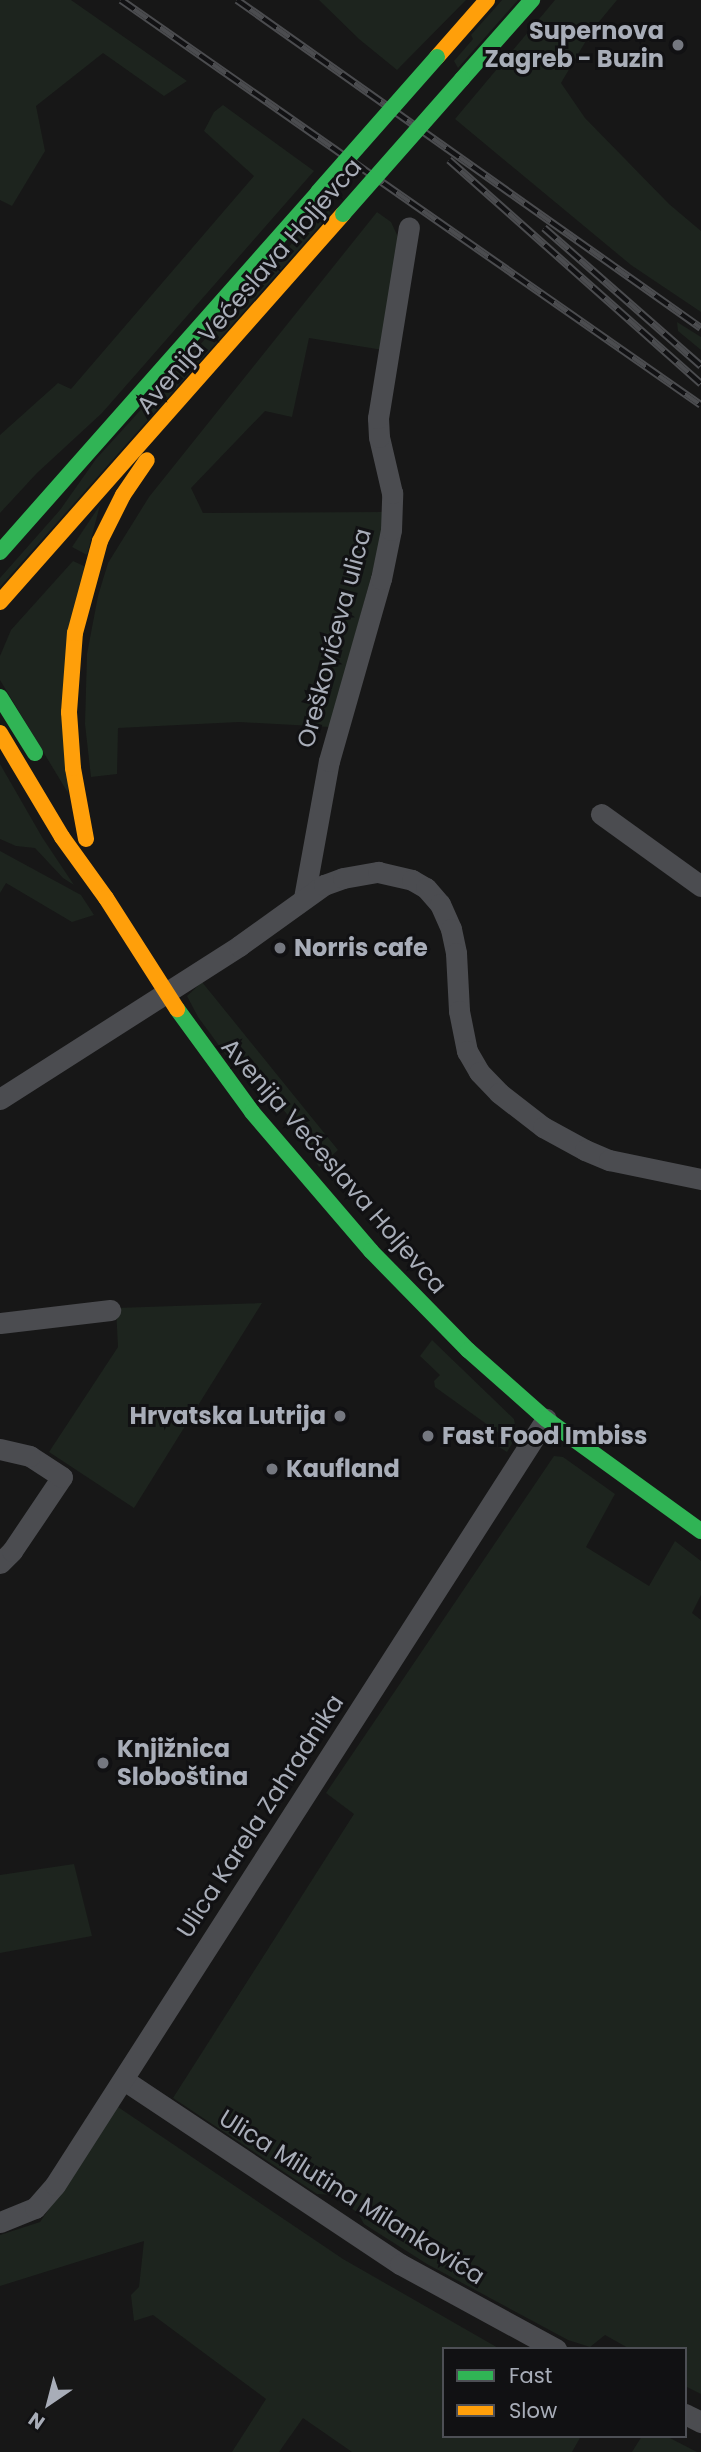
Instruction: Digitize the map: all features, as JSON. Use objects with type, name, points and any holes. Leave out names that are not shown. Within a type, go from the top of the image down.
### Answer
[{"type":"main road","name":"Avenija Većeslava Holjevca","points":[[0,552],[487,0]]},
{"type":"main road","name":"Avenija Većeslava Holjevca","points":[[0,602],[531,0]]},
{"type":"main road","points":[[86,839],[73,768],[69,712],[74,644],[84,591],[100,541],[123,495],[178,420],[208,366]]},
{"type":"main road","points":[[0,696],[44,768]]},
{"type":"main road","name":"Avenija Većeslava Holjevca","points":[[0,733],[62,837],[106,898],[164,992],[235,1091],[371,1251],[468,1350],[546,1419],[701,1531]]},
{"type":"main road","name":"Avenija Većeslava Holjevca","points":[[61,796],[86,839],[106,898]]},
{"type":"street","name":"Oreškovićeva ulica","points":[[304,898],[329,761],[381,579],[391,530],[392,493],[379,437],[378,418],[409,226]]},
{"type":"street","points":[[601,814],[701,886]]},
{"type":"street","points":[[0,1099],[239,946],[304,898],[343,878],[378,872],[412,880],[426,888],[440,904],[451,929],[460,1021],[467,1051],[480,1072],[499,1093],[543,1127],[585,1150],[609,1160],[701,1179]]},
{"type":"street","points":[[0,1322],[110,1310]]},
{"type":"street","name":"Ulica Karela Zahradnika","points":[[0,2222],[34,2208],[55,2185],[546,1419]]},
{"type":"street","points":[[0,1563],[12,1551],[62,1477],[30,1456],[1,1449]]},
{"type":"street","name":"Ulica Milutina Milankovića","points":[[124,2080],[400,2264],[552,2347]]},
{"type":"shaded area","points":[[0,0],[71,0],[187,81],[164,96],[103,53],[36,106],[45,151],[12,206],[0,200]]},
{"type":"shaded area","points":[[319,0],[466,0],[397,70],[359,39]]},
{"type":"shaded area","points":[[502,0],[518,0],[458,68],[454,61],[473,39],[471,35]]},
{"type":"shaded area","points":[[555,0],[617,0],[593,29],[561,83],[585,118],[669,204],[701,231],[701,312],[631,265],[455,119]]},
{"type":"shaded area","points":[[223,105],[314,171],[102,413],[37,473],[0,513],[0,435],[58,383],[71,389],[254,176],[204,131],[214,112]]},
{"type":"shaded area","points":[[325,207],[331,213],[0,587],[0,578],[60,510],[96,459]]},
{"type":"shaded area","points":[[377,212],[391,222],[398,237],[383,350],[309,338],[292,417],[265,411],[191,488],[203,513],[384,512],[380,544],[330,727],[239,722],[118,728],[117,774],[91,777],[85,724],[87,654],[98,596],[108,563],[149,497]]},
{"type":"shaded area","points":[[677,322],[701,337],[701,350],[678,331]]},
{"type":"shaded area","points":[[100,505],[87,555],[72,547]]},
{"type":"shaded area","points":[[73,561],[84,566],[68,793],[0,680],[0,656],[11,630]]},
{"type":"shaded area","points":[[0,764],[42,837],[74,885],[63,878],[35,848],[16,846],[0,839]]},
{"type":"shaded area","points":[[0,851],[81,895],[94,915],[72,922],[6,883],[0,893]]},
{"type":"shaded area","points":[[202,982],[338,1150],[319,1167],[292,1120],[259,1081],[226,1055],[198,1017],[187,996]]},
{"type":"shaded area","points":[[262,1303],[134,1508],[49,1452],[118,1347],[116,1308]]},
{"type":"shaded area","points":[[432,1340],[514,1419],[517,1435],[507,1452],[499,1447],[499,1433],[435,1387],[434,1381],[440,1375],[420,1356]]},
{"type":"shaded area","points":[[554,1456],[563,1457],[615,1494],[586,1547],[649,1586],[675,1541],[701,1561],[701,1595],[692,1613],[701,1620],[701,2394],[687,2387],[687,2347],[626,2347],[605,2335],[590,2347],[568,2340],[427,2264],[364,2224],[358,2213],[333,2195],[317,2194],[173,2098],[354,1814],[326,1793]]},
{"type":"shaded area","points":[[74,1864],[92,1936],[0,1953],[0,1875]]},
{"type":"shaded area","points":[[118,2107],[343,2259],[497,2347],[442,2347],[442,2438],[580,2438],[572,2452],[352,2452],[303,2418],[279,2452],[232,2452],[266,2399],[153,2315],[134,2321],[131,2295],[139,2287],[144,2241],[0,2286],[0,2235],[40,2222]]},
{"type":"shaded area","points":[[641,2438],[670,2438],[697,2452],[632,2452]]},
{"type":"railway","points":[[121,0],[701,405]]},
{"type":"railway","points":[[237,0],[701,328]]},
{"type":"railway","points":[[449,160],[701,384]]},
{"type":"railway","points":[[544,228],[701,366]]},
{"type":"traffic: fast","points":[[462,79],[532,0]]},
{"type":"traffic: fast","points":[[318,192],[437,57]]},
{"type":"traffic: fast","points":[[343,214],[462,79]]},
{"type":"traffic: fast","points":[[0,552],[318,192]]},
{"type":"traffic: fast","points":[[0,697],[35,753]]},
{"type":"traffic: fast","points":[[177,1009],[252,1112],[371,1251],[468,1350],[546,1419],[701,1531]]},
{"type":"traffic: slow","points":[[437,57],[487,0]]},
{"type":"traffic: slow","points":[[0,602],[343,214]]},
{"type":"traffic: slow","points":[[86,839],[73,768],[69,712],[75,633],[100,541],[123,495],[147,460]]},
{"type":"traffic: slow","points":[[0,733],[62,837],[106,898],[177,1009]]},
{"type":"place","name":"Supernova Zagreb - Buzin","points":[[678,45]]},
{"type":"place","name":"Norris cafe","points":[[280,948]]},
{"type":"place","name":"Hrvatska Lutrija","points":[[340,1416]]},
{"type":"place","name":"Fast Food Imbiss","points":[[428,1436]]},
{"type":"place","name":"Kaufland","points":[[272,1469]]},
{"type":"place","name":"Knjižnica Sloboština","points":[[103,1763]]}]
